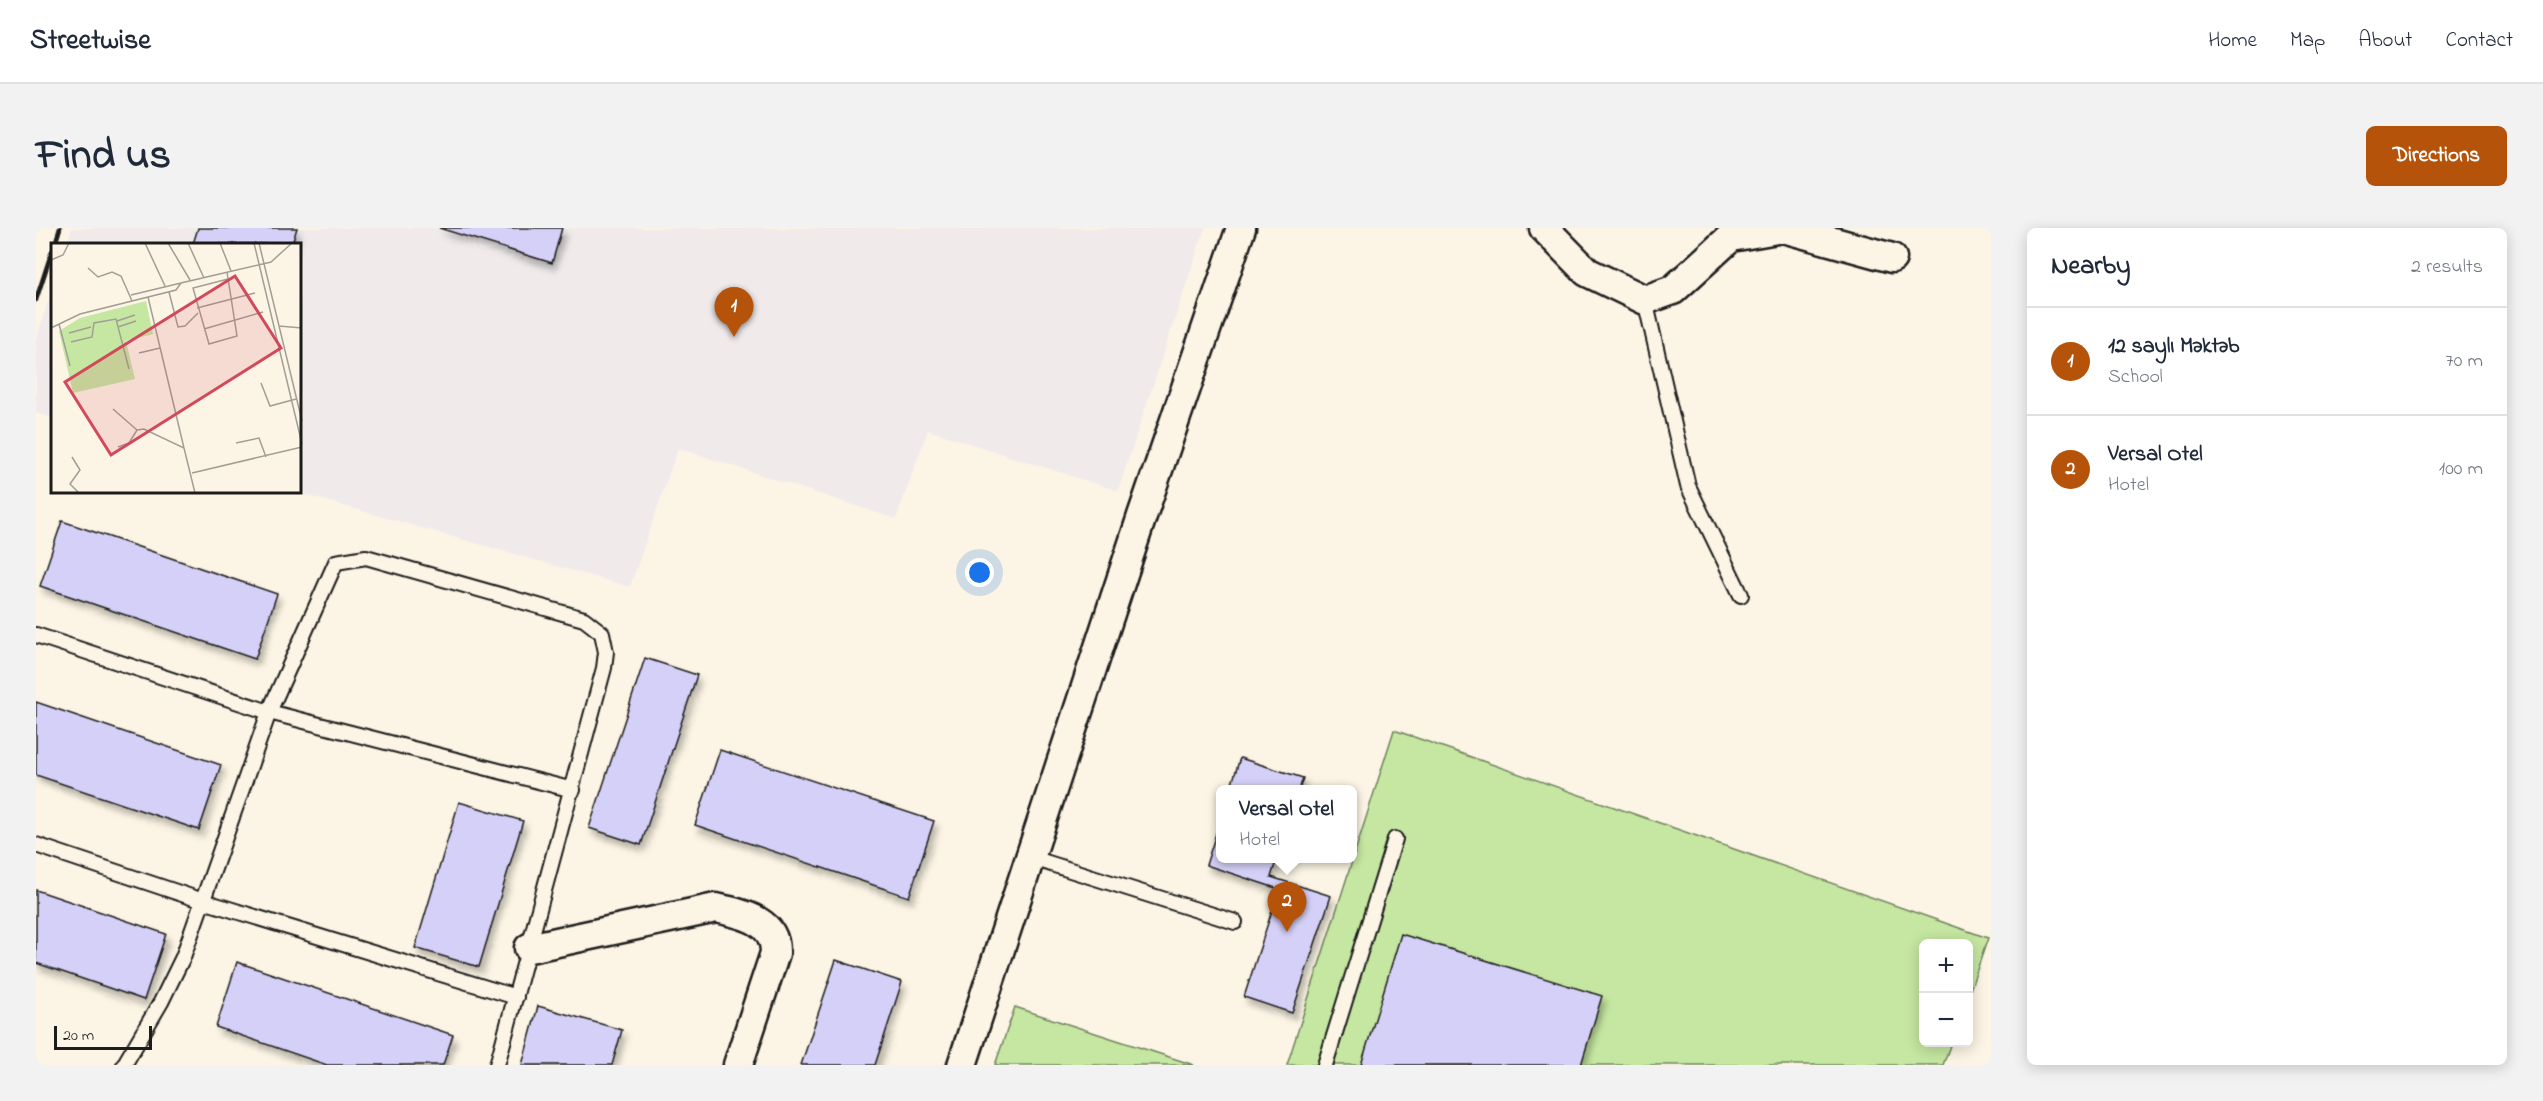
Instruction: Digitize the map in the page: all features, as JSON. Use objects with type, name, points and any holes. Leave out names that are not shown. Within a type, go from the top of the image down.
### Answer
[{"type":"street","points":[[962,1065],[1142,516],[1241,228]]},
{"type":"street","points":[[1544,228],[1587,272],[1646,300],[1673,290],[1731,237],[1783,228],[1892,258]]},
{"type":"street","points":[[530,948],[716,908],[742,913],[766,927],[776,940],[775,953],[738,1065]]},
{"type":"lane","points":[[1646,300],[1688,486],[1741,595]]},
{"type":"lane","points":[[124,1065],[161,1002],[183,957],[269,712],[336,562],[366,557],[584,619],[602,633],[606,652],[604,668],[573,790],[497,1065]]},
{"type":"lane","points":[[36,635],[269,712],[573,790]]},
{"type":"lane","points":[[1325,1065],[1395,839]]},
{"type":"lane","points":[[36,846],[516,998]]},
{"type":"lane","points":[[1029,857],[1235,922]]},
{"type":"shaded area","points":[[72,228],[1205,228],[1118,491],[928,430],[896,519],[678,448],[630,587],[302,494],[302,243],[67,243]]},
{"type":"shaded area","points":[[51,292],[51,418],[36,413],[36,340]]},
{"type":"green space","points":[[1394,730],[1988,938],[1973,981],[1973,939],[1919,939],[1919,1047],[1950,1047],[1943,1065],[1287,1065],[1352,863],[1357,863],[1357,846]]},
{"type":"green space","points":[[1015,1007],[1194,1065],[995,1065]]},
{"type":"building","points":[[198,228],[297,228],[292,243],[193,243]]},
{"type":"building","points":[[439,228],[562,228],[552,263]]},
{"type":"building","points":[[62,521],[277,594],[255,659],[40,586]]},
{"type":"building","points":[[645,658],[697,675],[641,845],[589,828]]},
{"type":"building","points":[[36,702],[221,765],[199,830],[36,775]]},
{"type":"building","points":[[720,750],[934,821],[909,897],[695,825]]},
{"type":"building","points":[[1240,758],[1303,778],[1301,785],[1232,785]]},
{"type":"building","points":[[459,802],[523,821],[479,967],[415,948]]},
{"type":"building","points":[[1216,834],[1216,863],[1275,863],[1271,877],[1331,896],[1292,1013],[1244,997],[1279,889],[1206,865]]},
{"type":"building","points":[[36,890],[166,934],[144,1000],[36,963]]},
{"type":"building","points":[[1401,934],[1602,996],[1581,1065],[1361,1065]]},
{"type":"building","points":[[836,960],[902,982],[875,1065],[801,1065]]},
{"type":"building","points":[[237,962],[453,1035],[443,1065],[327,1065],[216,1027]]},
{"type":"building","points":[[538,1006],[622,1030],[612,1065],[522,1065]]},
{"type":"railway","points":[[55,243],[60,228]]},
{"type":"railway","points":[[36,300],[51,254]]},
{"type":"place","name":"12 saylı Məktəb","points":[[734,337]]},
{"type":"place","name":"Versal Otel","points":[[1287,932]]}]
